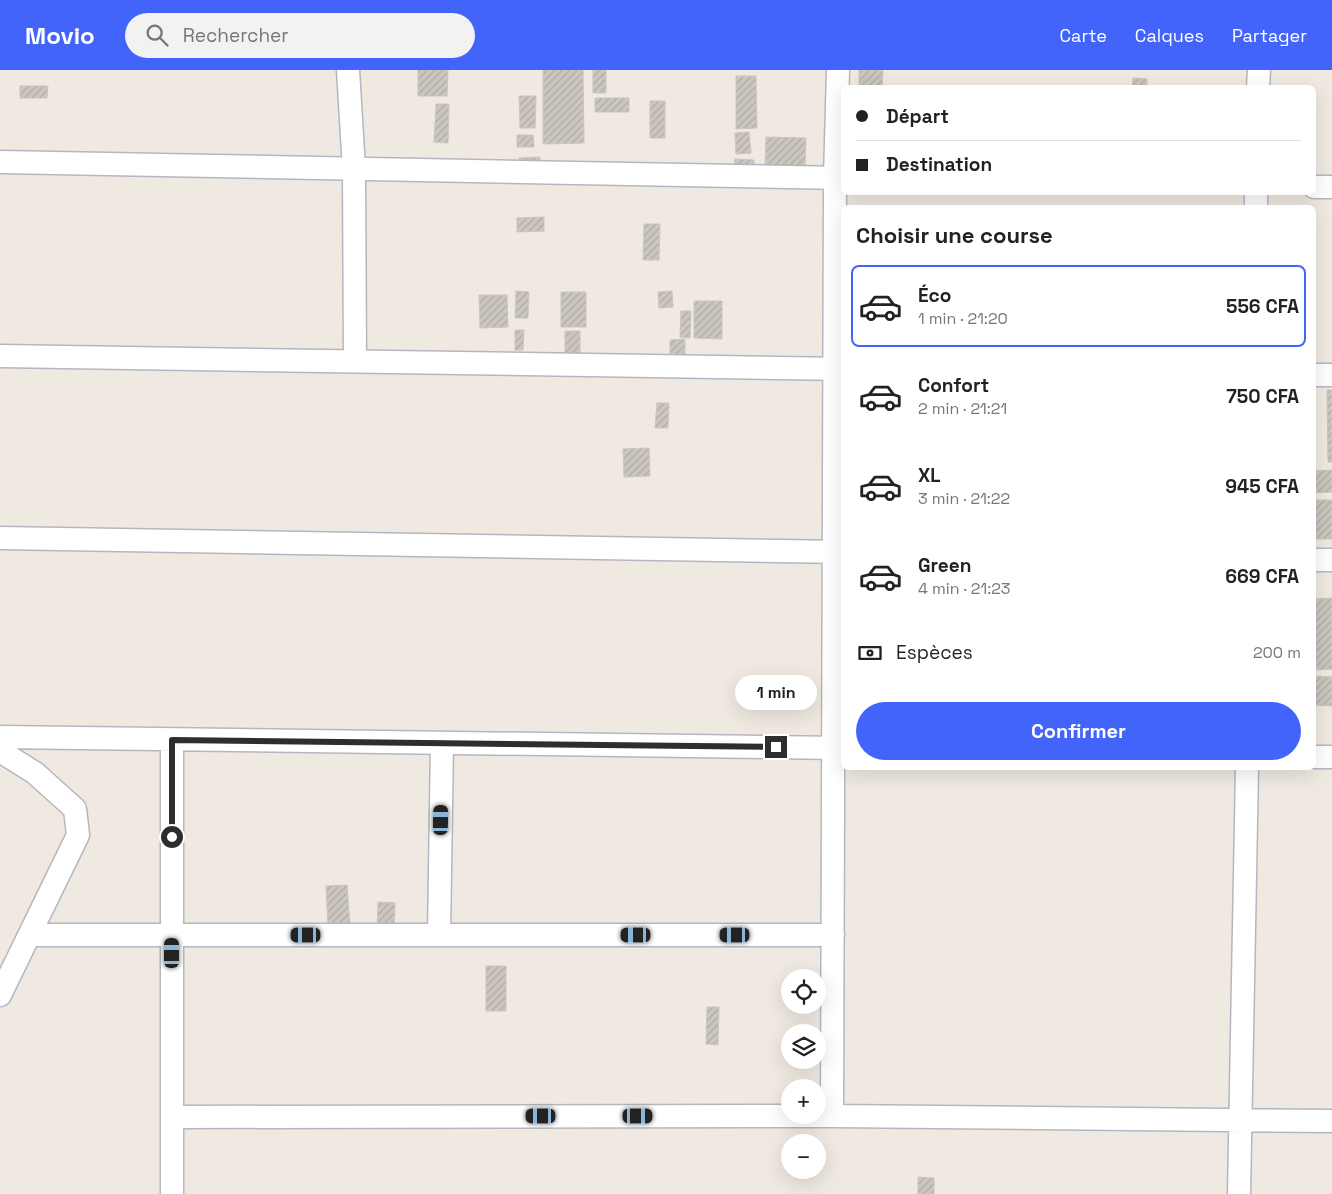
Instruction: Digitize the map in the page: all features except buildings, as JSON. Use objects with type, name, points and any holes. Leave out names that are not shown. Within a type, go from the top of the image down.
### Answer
[{"type":"street","points":[[348,70],[354,169],[355,362]]},
{"type":"street","points":[[832,1116],[833,935],[839,748],[840,178],[838,70]]},
{"type":"street","points":[[1258,70],[1258,85]]},
{"type":"street","points":[[0,162],[840,178]]},
{"type":"street","points":[[1316,187],[1332,187]]},
{"type":"street","points":[[0,356],[839,369]]},
{"type":"street","points":[[1316,375],[1332,375]]},
{"type":"street","points":[[0,538],[839,552]]},
{"type":"street","points":[[1316,560],[1332,560]]},
{"type":"street","points":[[0,738],[839,748]]},
{"type":"street","points":[[172,740],[172,1194]]},
{"type":"street","points":[[439,935],[442,743]]},
{"type":"street","points":[[0,751],[35,773],[75,809],[78,835],[0,995]]},
{"type":"street","points":[[1316,757],[1332,757]]},
{"type":"street","points":[[1239,1194],[1247,770]]},
{"type":"street","points":[[30,935],[833,935]]},
{"type":"street","points":[[172,1117],[832,1116],[1240,1118],[1332,1121]]},
{"type":"route","points":[[172,837],[172,740],[776,747]]}]
